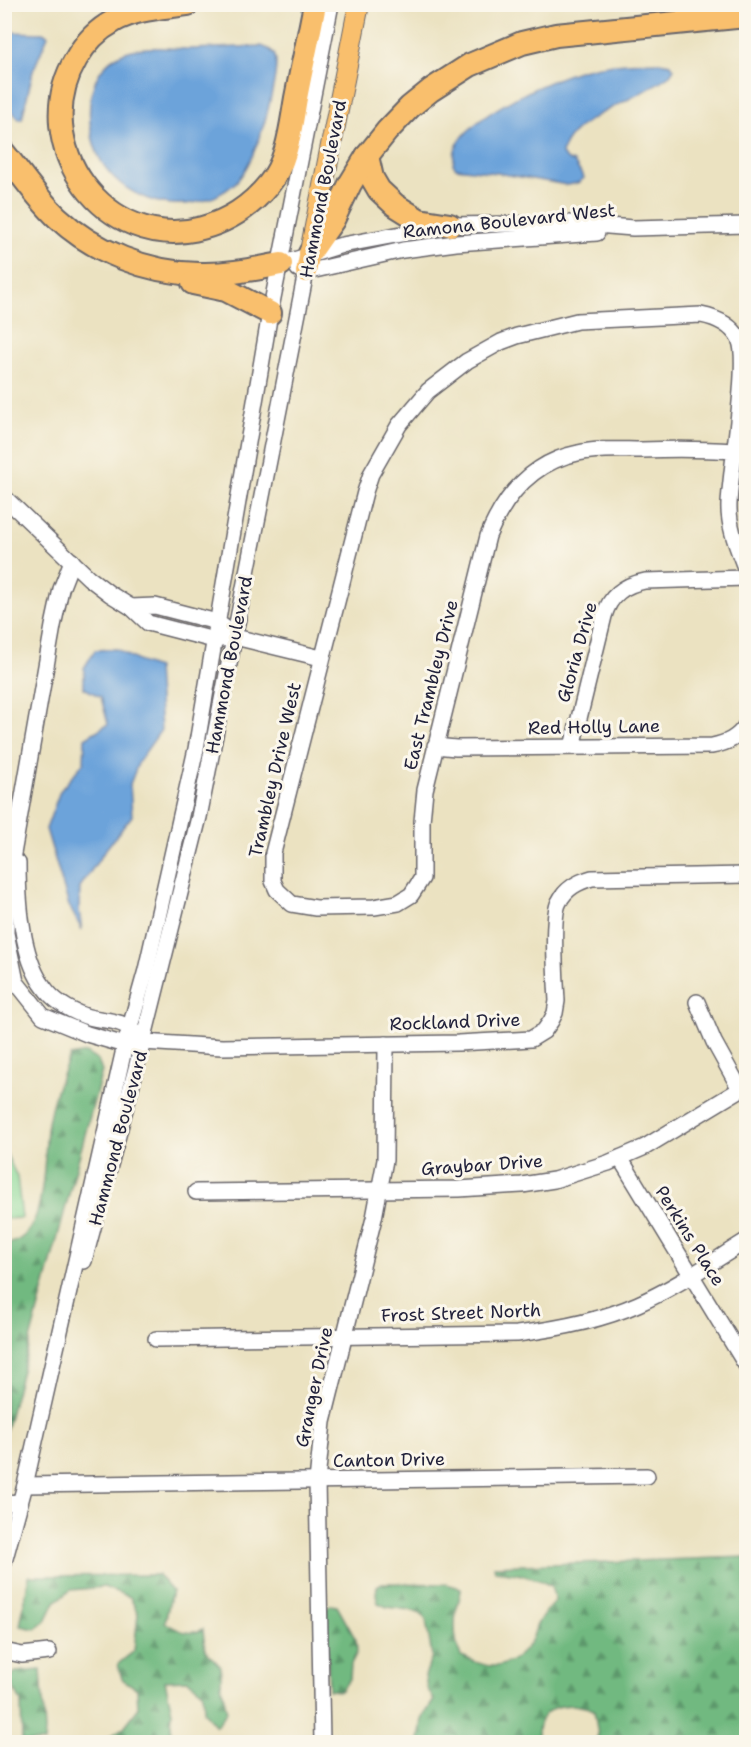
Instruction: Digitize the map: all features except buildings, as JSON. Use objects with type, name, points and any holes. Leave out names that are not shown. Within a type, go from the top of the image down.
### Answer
[{"type":"highway","points":[[188,4],[146,9],[130,14],[101,29],[90,38],[71,67],[63,96],[61,112],[65,141],[75,172],[83,185],[103,207],[114,215],[135,225],[159,232],[183,232],[221,222],[241,211],[270,184],[286,150],[318,18]]},
{"type":"highway","points":[[308,263],[333,220],[350,184],[367,156],[387,131],[410,107],[431,90],[470,65],[522,43],[556,34],[747,16]]},
{"type":"highway","points":[[4,153],[57,217],[92,243],[117,256],[168,271],[199,274],[229,273],[281,264]]},
{"type":"highway","points":[[367,156],[372,178],[379,190],[395,205],[418,220],[450,225]]},
{"type":"highway","points":[[117,256],[128,266],[161,278],[226,290],[270,313]]},
{"type":"main road","name":"Hammond Boulevard","points":[[308,263],[359,4]]},
{"type":"street","name":"Hammond Boulevard","points":[[4,1562],[12,1503],[25,1485],[124,1045],[146,970],[196,749],[270,313],[281,264],[318,18],[331,4]]},
{"type":"street","name":"Ramona Boulevard West","points":[[308,263],[347,244],[450,225],[571,223],[633,228],[747,225]]},
{"type":"street","name":"Ramona Boulevard West","points":[[308,263],[456,243],[597,233],[633,228]]},
{"type":"street","name":"Hammond Boulevard","points":[[63,1318],[83,1267],[102,1201],[199,817],[308,263]]},
{"type":"street","points":[[281,264],[308,263]]},
{"type":"street","name":"Trambley Drive West","points":[[411,895],[399,903],[374,907],[316,908],[292,904],[277,890],[272,873],[273,853],[365,492],[371,474],[399,425],[428,391],[467,361],[501,342],[577,321],[701,315],[718,320],[733,330],[740,340],[743,357],[734,451]]},
{"type":"street","name":"East Trambley Drive","points":[[411,895],[422,878],[424,801],[435,746],[489,536],[503,505],[531,474],[551,462],[579,453],[703,449],[734,451]]},
{"type":"street","points":[[734,451],[729,505],[730,519],[736,545],[747,570]]},
{"type":"street","points":[[4,496],[103,589],[131,607],[148,622],[214,640],[235,637],[321,658]]},
{"type":"street","points":[[72,561],[61,589],[7,888],[7,956],[16,982],[43,1016],[87,1035],[124,1045]]},
{"type":"street","name":"Gloria Drive","points":[[572,747],[604,616],[610,601],[620,591],[645,581],[747,578]]},
{"type":"street","points":[[131,607],[155,606],[217,622],[235,637]]},
{"type":"street","name":"Red Holly Lane","points":[[435,746],[456,748],[712,746],[738,736],[747,726]]},
{"type":"street","points":[[17,829],[18,886],[28,954],[43,987],[61,1004],[85,1016],[129,1026],[143,1042]]},
{"type":"street","name":"Rockland Drive","points":[[124,1045],[143,1042],[222,1047],[458,1043],[531,1039],[538,1036],[551,1021],[556,1001],[555,910],[563,894],[580,881],[592,878],[747,875]]},
{"type":"street","points":[[4,984],[25,993]]},
{"type":"street","points":[[697,1002],[714,1042],[743,1088]]},
{"type":"street","name":"Granger Drive","points":[[322,1743],[317,1481],[323,1422],[374,1218],[385,1160],[386,1044]]},
{"type":"street","name":"Graybar Drive","points":[[196,1192],[459,1189],[522,1185],[554,1180],[620,1158],[645,1147],[743,1088]]},
{"type":"street","name":"Perkins Place","points":[[620,1158],[747,1365]]},
{"type":"street","name":"Frost Street North","points":[[156,1339],[517,1334],[548,1330],[638,1304],[747,1241]]},
{"type":"street","name":"Canton Drive","points":[[25,1485],[647,1476]]},
{"type":"street","points":[[4,1651],[22,1654],[49,1652]]},
{"type":"green space","points":[[86,1053],[98,1061],[102,1071],[5,1434],[5,1244],[20,1239],[30,1228],[37,1213],[44,1175],[48,1123],[54,1097],[70,1056]]},
{"type":"green space","points":[[5,1151],[17,1177],[22,1218],[5,1219]]},
{"type":"green space","points":[[746,1557],[746,1742],[595,1742],[598,1735],[594,1710],[573,1705],[554,1708],[546,1713],[538,1730],[539,1742],[416,1742],[419,1741],[422,1719],[434,1700],[427,1688],[425,1676],[432,1656],[426,1620],[421,1614],[410,1610],[387,1607],[378,1603],[377,1586],[382,1583],[446,1584],[461,1588],[455,1623],[456,1640],[461,1656],[484,1665],[498,1666],[516,1658],[525,1649],[541,1618],[555,1600],[551,1586],[524,1576],[495,1571],[494,1566]]},
{"type":"green space","points":[[158,1575],[172,1591],[165,1622],[178,1630],[188,1632],[203,1629],[205,1650],[221,1667],[221,1684],[227,1712],[216,1726],[204,1712],[203,1692],[188,1680],[165,1681],[172,1712],[170,1742],[102,1742],[124,1727],[138,1709],[137,1689],[122,1679],[118,1664],[134,1651],[138,1614],[130,1597],[104,1587],[71,1590],[55,1602],[46,1621],[35,1629],[20,1626],[29,1576]]},
{"type":"green space","points":[[330,1605],[337,1606],[356,1640],[357,1652],[351,1664],[350,1679],[340,1691],[329,1690],[326,1609]]},
{"type":"green space","points":[[41,1670],[44,1742],[22,1742],[21,1701],[8,1679],[16,1672]]},
{"type":"water","points":[[5,32],[45,33],[48,36],[33,71],[22,119],[19,119],[5,104]]},
{"type":"water","points":[[261,46],[268,48],[275,56],[274,85],[265,122],[256,145],[246,168],[234,184],[215,197],[204,201],[170,204],[148,199],[134,192],[121,184],[109,172],[100,159],[91,132],[90,101],[99,74],[109,62],[121,54],[138,49]]},
{"type":"water","points":[[624,63],[671,64],[674,69],[670,75],[645,91],[589,120],[565,144],[562,154],[574,162],[584,178],[578,183],[567,185],[456,168],[453,164],[455,150],[463,137],[476,124],[514,99],[536,88],[590,68]]},
{"type":"water","points":[[117,649],[138,661],[157,668],[161,730],[139,761],[130,784],[132,816],[80,887],[79,910],[82,930],[69,906],[46,829],[60,791],[84,762],[85,738],[108,724],[101,697],[84,688],[84,668],[95,650]]}]
